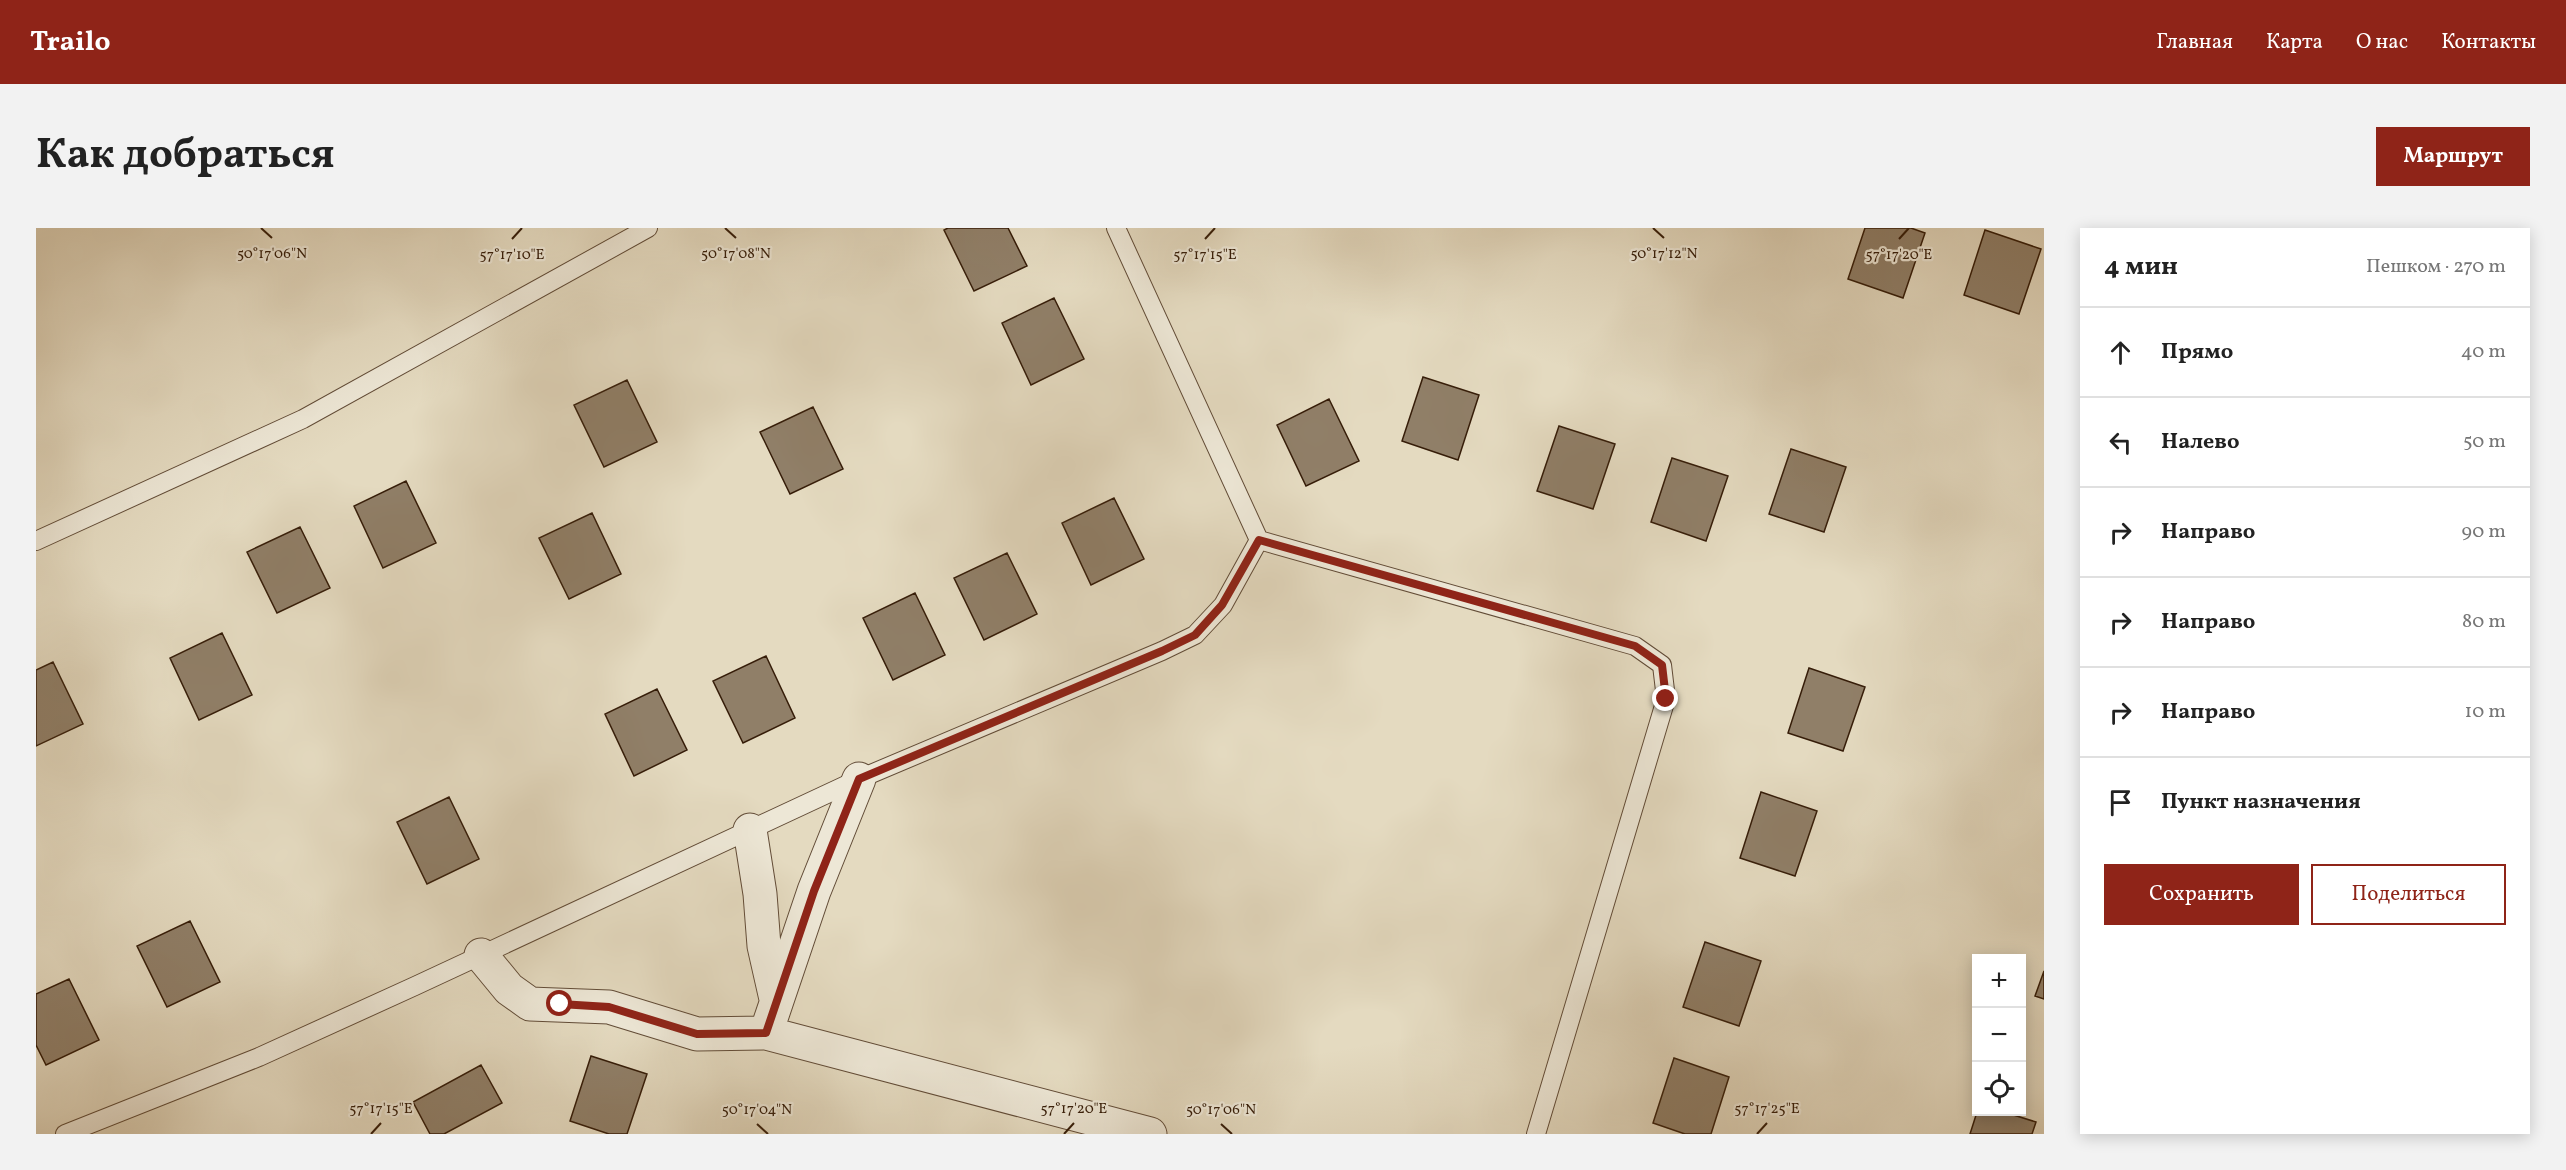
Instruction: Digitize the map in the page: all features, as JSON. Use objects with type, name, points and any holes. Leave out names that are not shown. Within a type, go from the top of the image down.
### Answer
[{"type":"street","points":[[766,1033],[814,891],[859,779]]},
{"type":"street","points":[[750,830],[760,894],[764,946],[776,999]]},
{"type":"street","points":[[481,955],[509,989],[530,1004],[609,1007],[697,1034],[766,1033],[1150,1134]]},
{"type":"lane","points":[[36,541],[303,420],[648,228]]},
{"type":"lane","points":[[1116,228],[1259,540],[1635,646],[1662,665],[1666,699],[1536,1134]]},
{"type":"lane","points":[[65,1134],[259,1057],[859,779],[1195,635],[1222,605],[1259,540]]},
{"type":"building","points":[[948,228],[1008,228],[1027,266],[974,291],[944,230]]},
{"type":"building","points":[[1865,228],[1911,228],[1925,233],[1903,298],[1848,279]]},
{"type":"building","points":[[1985,230],[2041,249],[2019,314],[1964,295]]},
{"type":"building","points":[[1054,298],[1084,359],[1031,385],[1002,323]]},
{"type":"building","points":[[1423,377],[1479,395],[1458,460],[1402,441]]},
{"type":"building","points":[[627,380],[657,442],[604,467],[574,405]]},
{"type":"building","points":[[1329,399],[1359,461],[1306,486],[1277,425]]},
{"type":"building","points":[[813,407],[843,469],[790,494],[760,432]]},
{"type":"building","points":[[1559,426],[1615,444],[1593,509],[1537,491]]},
{"type":"building","points":[[1791,449],[1846,467],[1824,532],[1769,514]]},
{"type":"building","points":[[1672,458],[1728,476],[1706,541],[1651,522]]},
{"type":"building","points":[[406,481],[436,543],[383,568],[354,506]]},
{"type":"building","points":[[1114,498],[1144,559],[1091,585],[1062,523]]},
{"type":"building","points":[[592,513],[621,574],[569,599],[539,538]]},
{"type":"building","points":[[300,527],[330,588],[277,613],[247,552]]},
{"type":"building","points":[[1007,553],[1037,614],[984,640],[954,578]]},
{"type":"building","points":[[915,593],[945,655],[893,680],[863,618]]},
{"type":"building","points":[[222,633],[252,695],[199,720],[170,658]]},
{"type":"building","points":[[766,656],[795,718],[743,743],[713,681]]},
{"type":"building","points":[[53,662],[83,724],[36,746],[36,670]]},
{"type":"building","points":[[1809,668],[1865,687],[1843,751],[1788,733]]},
{"type":"building","points":[[657,689],[687,750],[634,776],[605,714]]},
{"type":"building","points":[[1761,792],[1817,811],[1795,876],[1740,858]]},
{"type":"building","points":[[449,797],[479,859],[427,884],[397,822]]},
{"type":"building","points":[[190,921],[220,982],[167,1007],[137,946]]},
{"type":"building","points":[[1705,942],[1761,961],[1739,1026],[1683,1007]]},
{"type":"building","points":[[2044,971],[2044,999],[2035,996]]},
{"type":"building","points":[[69,979],[99,1040],[46,1065],[36,1045],[36,994]]},
{"type":"building","points":[[591,1056],[647,1074],[627,1134],[609,1134],[570,1121]]},
{"type":"building","points":[[1674,1058],[1729,1077],[1711,1134],[1685,1134],[1653,1123]]},
{"type":"building","points":[[481,1065],[502,1103],[444,1134],[430,1134],[413,1102]]},
{"type":"building","points":[[1976,1116],[2017,1116],[2036,1122],[2032,1134],[1970,1134]]},
{"type":"route","points":[[560,1004],[609,1007],[697,1034],[766,1033],[814,891],[859,779],[1195,635],[1222,605],[1259,540],[1635,646],[1662,665],[1666,699]]}]
